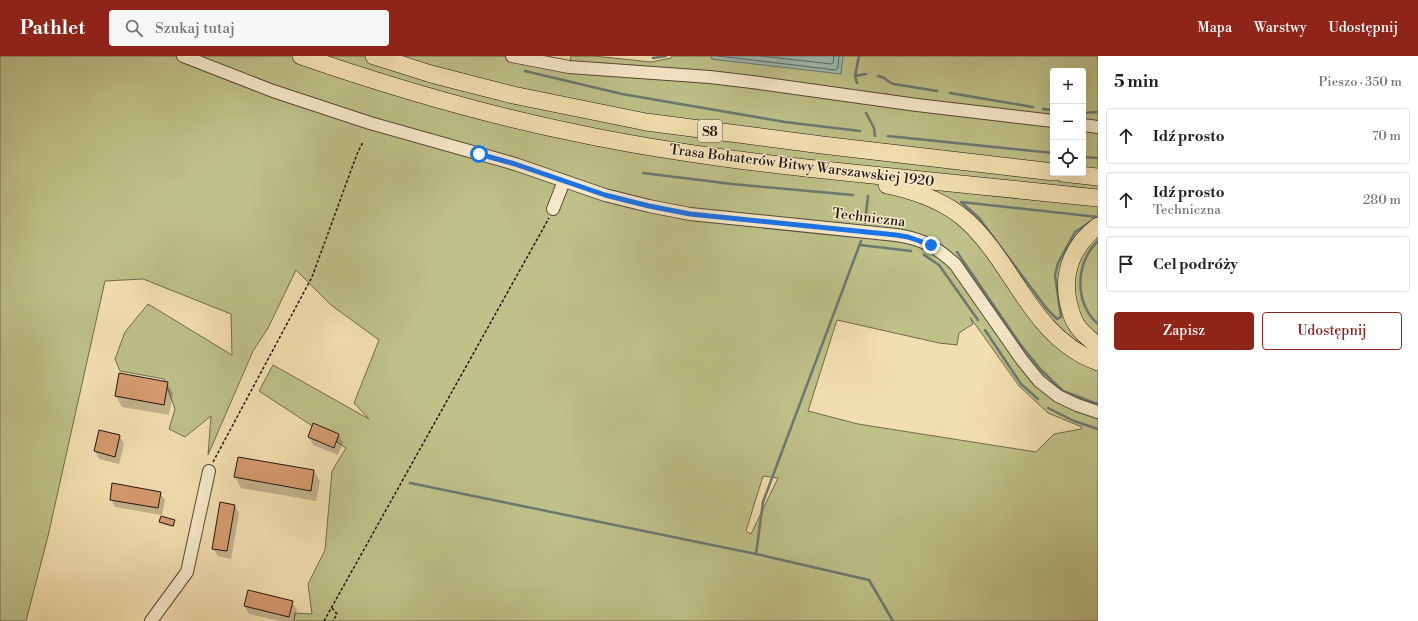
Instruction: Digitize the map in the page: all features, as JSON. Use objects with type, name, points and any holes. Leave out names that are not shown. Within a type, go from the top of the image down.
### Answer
[{"type":"highway","name":"Trasa Bohaterów Bitwy Warszawskiej 1920","points":[[301,56],[420,95],[576,134],[732,159],[1098,198]]},
{"type":"highway","name":"Trasa Bohaterów Bitwy Warszawskiej 1920","points":[[374,56],[430,74],[505,93],[646,122],[822,145],[1050,172]]},
{"type":"highway","points":[[819,169],[902,188],[932,198],[955,212],[967,221],[984,240],[1040,319],[1062,342],[1087,358],[1098,362]]},
{"type":"highway","points":[[1086,176],[1098,177]]},
{"type":"highway","points":[[1098,226],[1083,239],[1073,254],[1066,281],[1066,292],[1071,313],[1078,327],[1098,346]]},
{"type":"street","name":"Techniczna","points":[[183,56],[273,91],[338,113],[515,164],[627,200],[690,214],[896,235],[908,237],[931,245],[943,253],[962,272],[1022,360],[1039,382],[1058,396],[1077,405],[1098,412]]},
{"type":"street","points":[[512,56],[569,66],[710,77],[752,82],[1050,122]]},
{"type":"street","points":[[1086,125],[1098,127]]},
{"type":"street","points":[[554,209],[564,181]]},
{"type":"street","points":[[151,621],[187,572],[209,471]]},
{"type":"path","points":[[209,471],[312,277],[357,154],[363,142]]},
{"type":"path","points":[[324,621],[554,209]]},
{"type":"path","points":[[331,608],[337,614],[333,621]]},
{"type":"green space","points":[[0,56],[512,56],[569,66],[571,56],[594,56],[651,62],[671,58],[672,56],[1098,56],[1098,621],[294,621],[295,613],[312,614],[308,584],[325,550],[332,471],[346,448],[259,391],[273,365],[369,419],[354,403],[379,340],[331,305],[296,270],[268,328],[253,351],[208,455],[211,416],[185,437],[169,429],[175,409],[164,379],[120,371],[115,359],[125,332],[148,304],[232,355],[231,314],[143,279],[105,281],[48,536],[26,621],[0,621]],"holes":[[[970,317],[1019,386],[1048,413],[1082,427],[1081,429],[1054,434],[1036,452],[858,424],[808,411],[837,320],[939,343],[957,345],[959,333],[973,324]],[[763,476],[778,478],[751,534],[746,531]]]},
{"type":"water","points":[[712,56],[843,56],[841,74],[711,59]]},
{"type":"building","points":[[119,373],[168,382],[164,405],[115,396]]},
{"type":"building","points":[[313,423],[339,434],[334,448],[308,437]]},
{"type":"building","points":[[99,430],[120,435],[115,457],[94,451]]},
{"type":"building","points":[[238,457],[314,470],[311,491],[234,477]]},
{"type":"building","points":[[112,483],[161,492],[158,508],[110,500]]},
{"type":"building","points":[[220,502],[235,505],[227,551],[212,549]]},
{"type":"building","points":[[161,516],[175,520],[173,526],[159,522]]},
{"type":"building","points":[[248,590],[293,601],[289,617],[244,606]]},
{"type":"waterway","points":[[653,58],[666,56]]},
{"type":"waterway","points":[[857,83],[855,76],[859,56]]},
{"type":"waterway","points":[[525,71],[622,94],[785,122],[860,131]]},
{"type":"waterway","points":[[855,76],[866,74]]},
{"type":"waterway","points":[[878,76],[892,83],[937,91]]},
{"type":"waterway","points":[[950,93],[1033,107]]},
{"type":"waterway","points":[[1043,109],[1050,110]]},
{"type":"waterway","points":[[1086,113],[1098,112]]},
{"type":"waterway","points":[[866,113],[874,128],[875,136]]},
{"type":"waterway","points":[[888,136],[1050,153]]},
{"type":"waterway","points":[[1086,157],[1098,158]]},
{"type":"waterway","points":[[643,173],[732,184],[853,195]]},
{"type":"waterway","points":[[865,223],[868,196]]},
{"type":"waterway","points":[[961,202],[1098,217],[1075,232],[1058,263],[1055,275],[1061,317],[1057,319],[1047,309],[979,218],[961,202]]},
{"type":"waterway","points":[[756,554],[763,502],[861,241]]},
{"type":"waterway","points":[[1098,241],[1090,250],[1085,260],[1080,283],[1081,294],[1085,306],[1090,316],[1098,324]]},
{"type":"waterway","points":[[860,245],[911,251]]},
{"type":"waterway","points":[[957,252],[1020,344],[1041,370],[1063,391],[1098,404]]},
{"type":"waterway","points":[[924,255],[939,265],[978,320]]},
{"type":"waterway","points":[[985,330],[1021,384],[1038,399]]},
{"type":"waterway","points":[[1048,408],[1074,421],[1098,429]]},
{"type":"waterway","points":[[410,483],[756,554],[869,580],[893,621]]},
{"type":"route","points":[[479,154],[515,164],[605,195],[649,206],[690,214],[896,235],[920,240],[931,245]]}]
